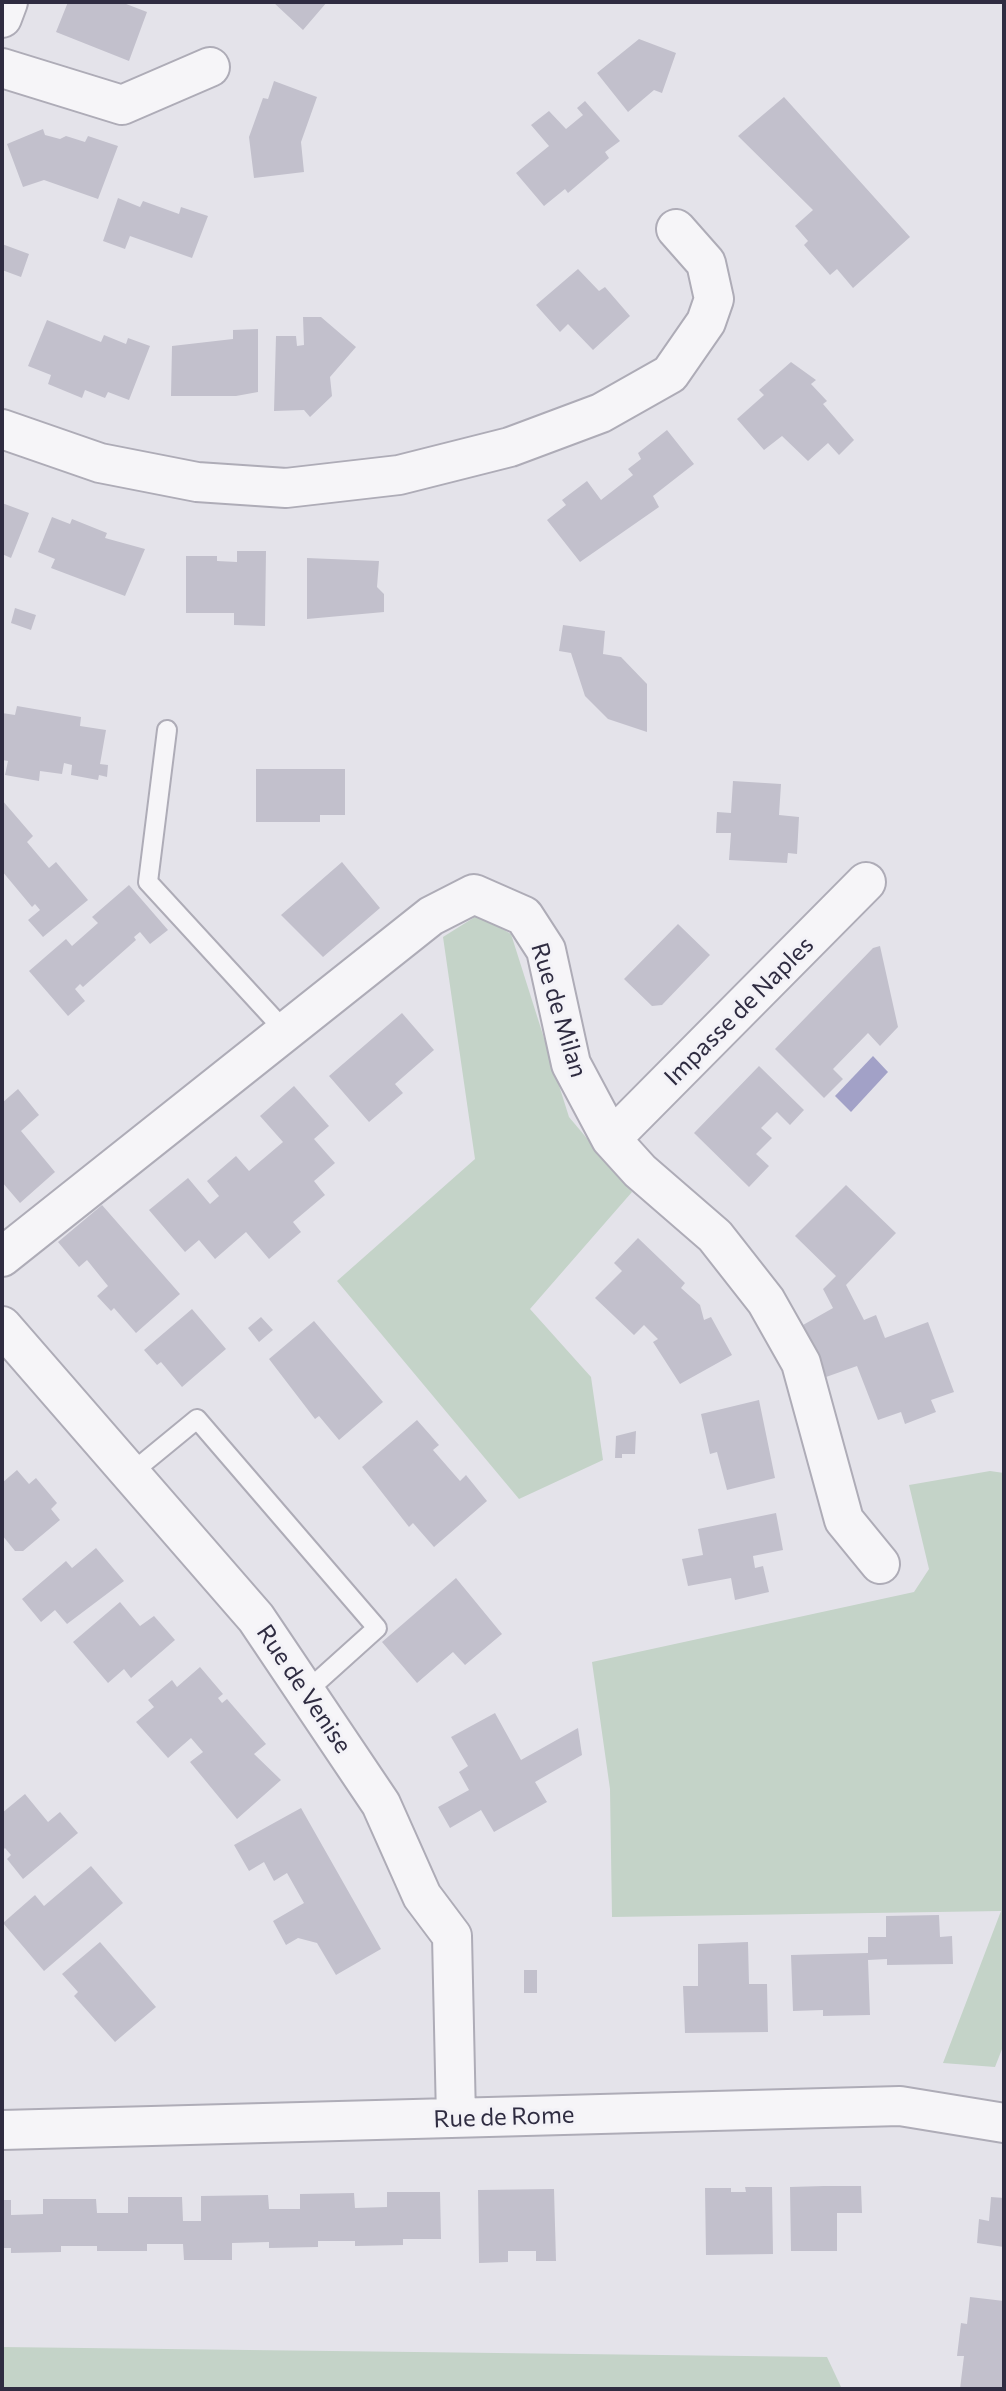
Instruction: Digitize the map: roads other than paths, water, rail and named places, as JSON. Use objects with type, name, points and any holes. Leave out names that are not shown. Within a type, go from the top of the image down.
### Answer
[{"type":"street","points":[[2,18],[8,2]]},
{"type":"street","points":[[2,68],[122,105],[210,67]]},
{"type":"street","points":[[2,429],[100,463],[197,482],[286,488],[399,475],[510,447],[601,413],[670,374],[706,322],[714,299],[706,263],[676,229]]},
{"type":"street","name":"Impasse de Naples","points":[[611,1139],[866,882]]},
{"type":"street","name":"Rue de Milan","points":[[2,1257],[431,916],[474,894],[524,916],[546,950],[571,1064],[611,1139],[640,1171],[715,1236],[766,1301],[801,1363],[844,1520],[880,1564]]},
{"type":"street","name":"Rue de Venise","points":[[7,1342],[130,1474],[256,1618],[381,1804],[422,1896],[452,1936],[456,2118]]},
{"type":"street","name":"Rue de Rome","points":[[2,2130],[900,2106],[1004,2123]]},
{"type":"lane","points":[[167,730],[148,882],[285,1031]]},
{"type":"lane","points":[[130,1474],[197,1419],[377,1628],[307,1691]]},
{"type":"water","points":[[873,1056],[888,1072],[851,1112],[835,1096]]}]
